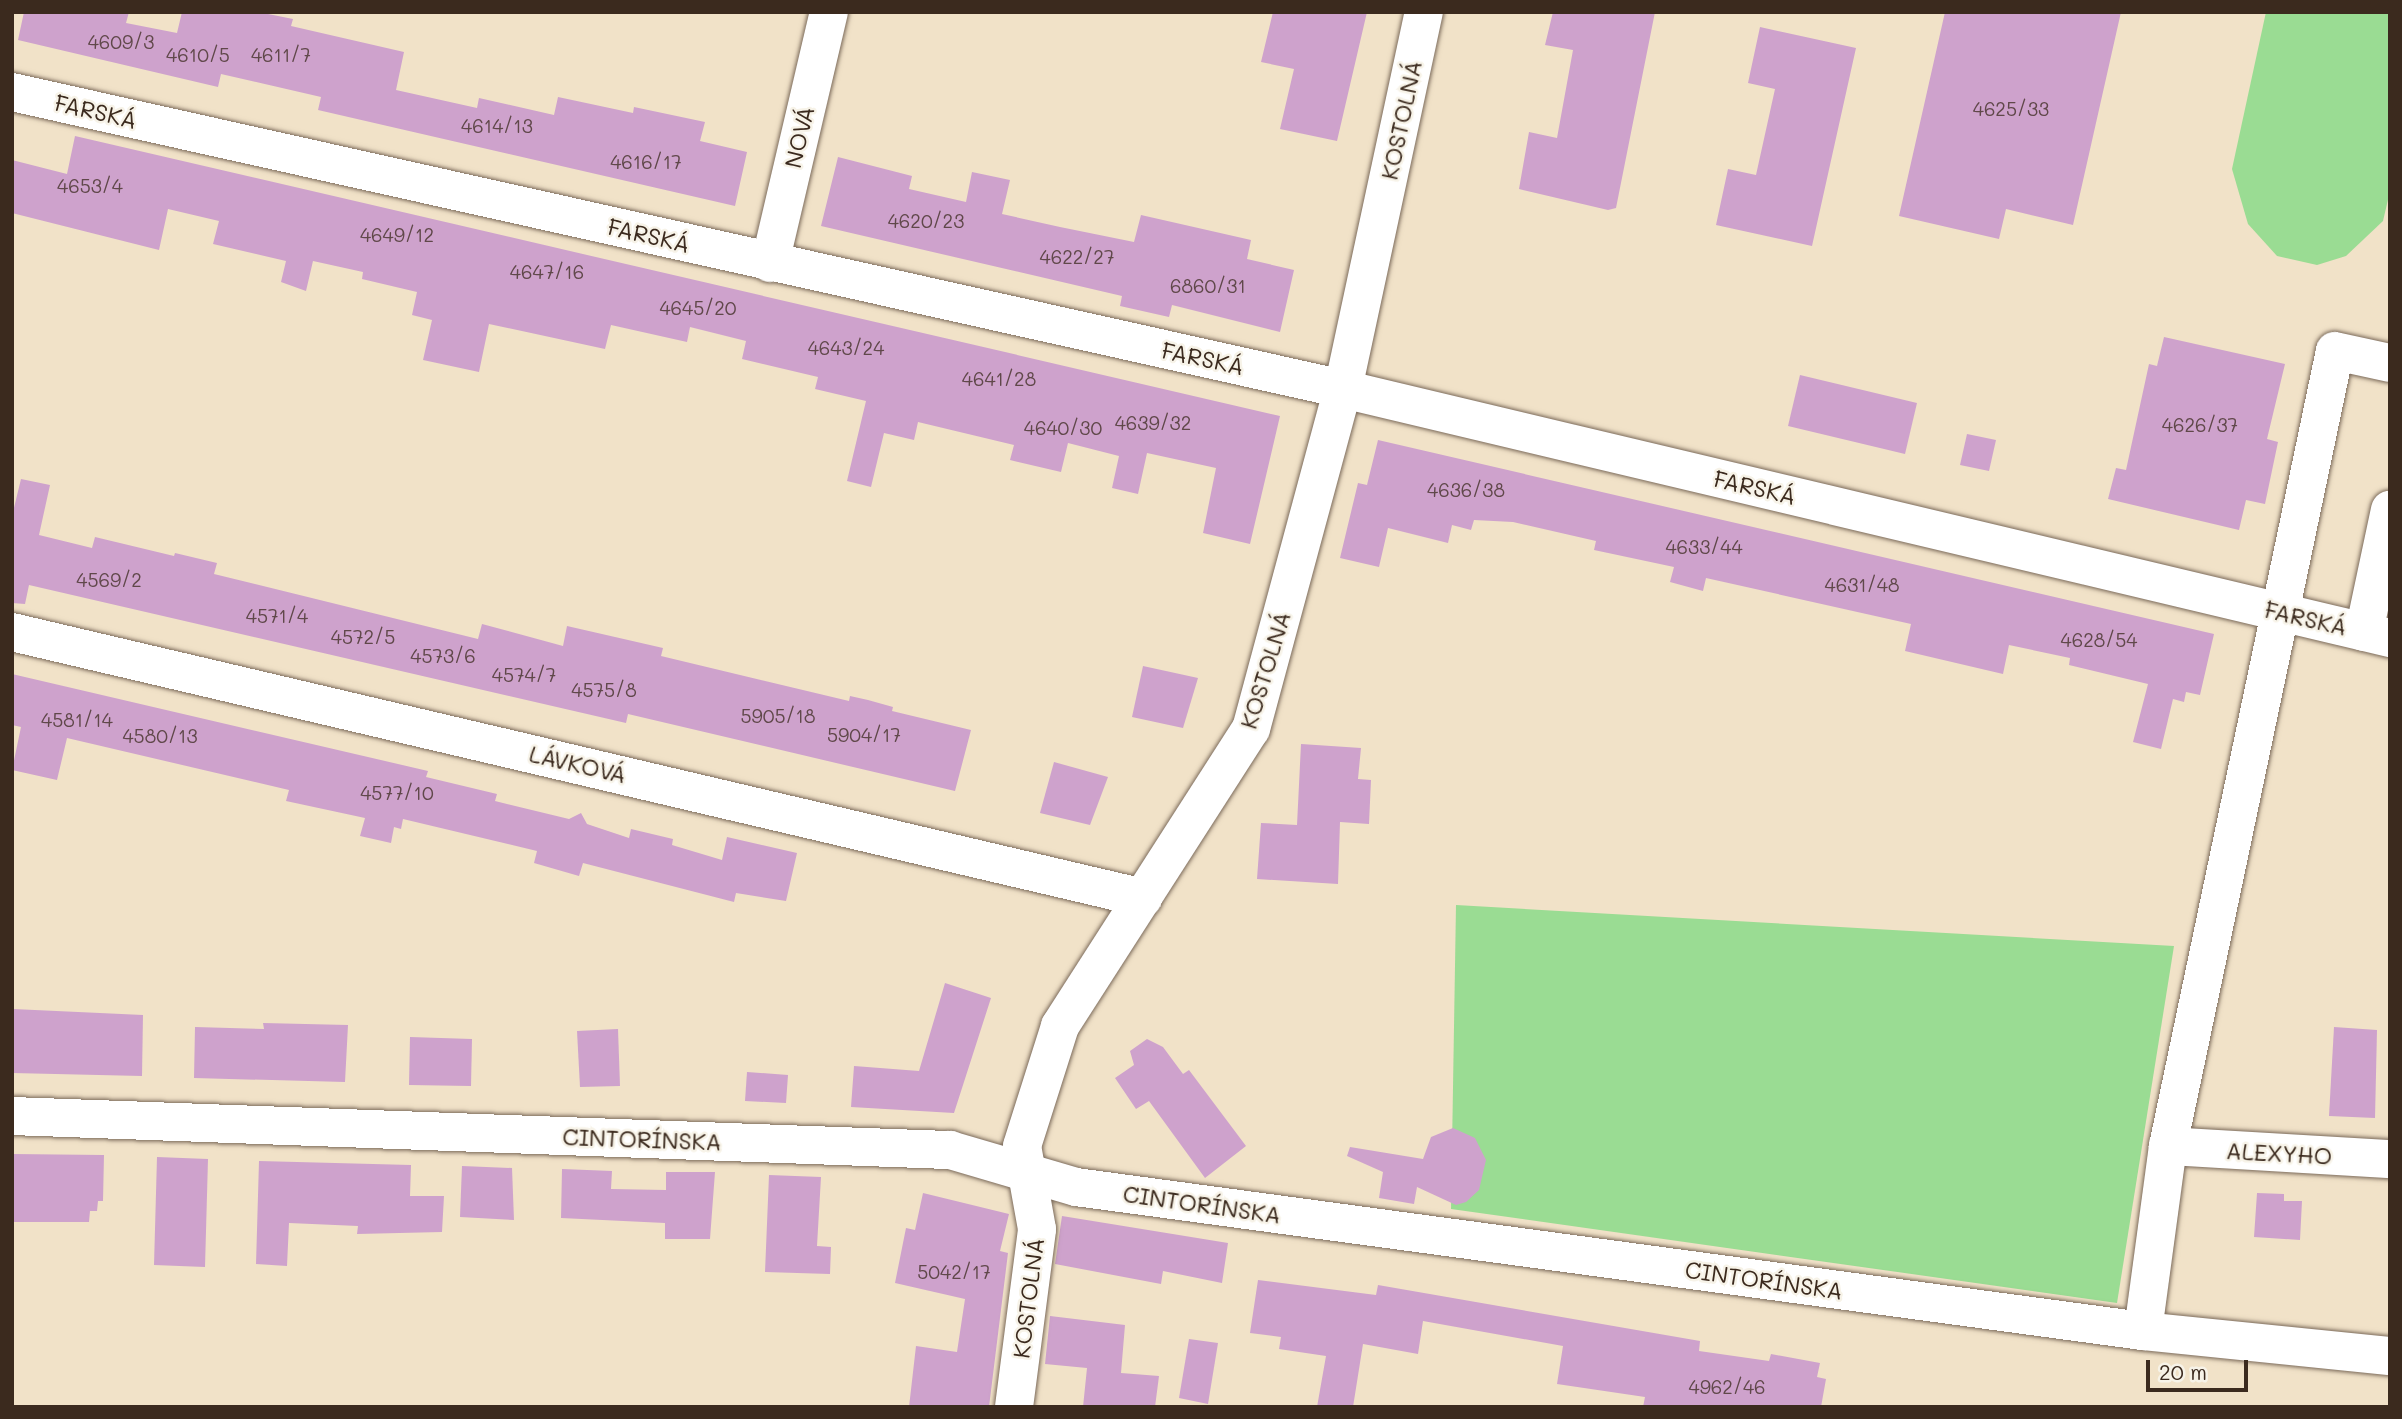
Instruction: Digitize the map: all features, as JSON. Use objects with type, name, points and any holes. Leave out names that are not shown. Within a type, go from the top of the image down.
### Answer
[{"type":"street","name":"NOVÁ","points":[[770,262],[829,12]]},
{"type":"street","name":"KOSTOLNÁ","points":[[1014,1407],[1037,1229],[1022,1146],[1060,1026],[1251,729],[1343,389],[1424,12]]},
{"type":"street","name":"FARSKÁ","points":[[12,92],[1343,389],[2377,635]]},
{"type":"street","points":[[2143,1331],[2168,1146],[2334,351],[2390,363]]},
{"type":"street","points":[[2377,635],[2390,510]]},
{"type":"street","name":"LÁVKOVÁ","points":[[12,632],[1143,898]]},
{"type":"street","name":"CINTORÍNSKA","points":[[12,1116],[950,1150],[1076,1187],[2143,1331],[2390,1356]]},
{"type":"street","name":"ALEXYHO","points":[[2168,1146],[2390,1159]]},
{"type":"green space","points":[[2266,12],[2390,12],[2390,191],[2383,221],[2346,256],[2317,265],[2277,256],[2248,224],[2232,169]]},
{"type":"green space","points":[[1456,905],[2174,946],[2117,1303],[1451,1209]]},
{"type":"building","points":[[24,12],[129,12],[126,23],[177,33],[182,12],[258,12],[293,19],[291,26],[404,52],[396,90],[477,108],[479,98],[554,115],[558,97],[633,113],[634,107],[705,122],[700,141],[747,152],[735,206],[318,110],[321,97],[221,74],[218,87],[18,40]]},
{"type":"building","points":[[1273,12],[1367,12],[1337,141],[1280,129],[1294,69],[1261,62]]},
{"type":"building","points":[[1553,12],[1655,12],[1616,208],[1608,210],[1519,189],[1529,132],[1557,138],[1573,50],[1545,45]]},
{"type":"building","points":[[1945,12],[2121,12],[2073,225],[2006,209],[1999,239],[1899,216]]},
{"type":"building","points":[[1760,27],[1856,48],[1812,246],[1716,225],[1728,169],[1756,175],[1775,89],[1748,83]]},
{"type":"building","points":[[75,136],[1280,416],[1250,544],[1203,533],[1216,468],[1147,453],[1138,494],[1112,488],[1119,456],[1068,443],[1061,472],[1010,460],[1014,445],[918,422],[914,440],[884,433],[871,487],[847,481],[866,401],[815,389],[818,377],[742,359],[746,341],[690,327],[687,342],[611,325],[605,349],[489,324],[479,372],[423,360],[432,320],[412,315],[417,292],[362,279],[363,272],[313,261],[306,291],[281,282],[286,261],[213,244],[219,221],[168,209],[159,250],[12,213],[12,160],[67,174]]},
{"type":"building","points":[[838,157],[912,176],[909,189],[966,202],[972,172],[1010,180],[1002,214],[1134,242],[1141,215],[1251,240],[1247,259],[1294,270],[1280,332],[1172,305],[1169,317],[1120,306],[1122,296],[821,226]]},
{"type":"building","points":[[2164,337],[2285,364],[2267,439],[2278,442],[2265,504],[2246,500],[2239,530],[2108,499],[2116,468],[2126,470],[2149,364],[2157,366]]},
{"type":"building","points":[[1800,375],[1917,403],[1905,454],[1788,426]]},
{"type":"building","points":[[1967,434],[1996,440],[1989,471],[1960,465]]},
{"type":"building","points":[[1378,440],[2214,634],[2200,695],[2186,692],[2184,702],[2173,699],[2161,749],[2133,742],[2148,684],[2069,665],[2070,658],[2009,645],[2003,674],[1905,651],[1911,624],[1706,578],[1703,591],[1670,582],[1674,567],[1594,550],[1596,541],[1513,522],[1474,520],[1471,530],[1452,525],[1448,543],[1388,528],[1379,567],[1340,558],[1358,483],[1367,485]]},
{"type":"building","points":[[21,479],[50,485],[39,535],[92,548],[95,537],[174,556],[175,553],[217,563],[214,574],[478,639],[482,624],[563,646],[567,626],[663,648],[661,656],[849,701],[850,696],[868,700],[893,707],[892,711],[971,730],[955,791],[628,714],[626,723],[29,585],[25,604],[12,603],[12,516]]},
{"type":"building","points":[[1143,666],[1198,678],[1183,728],[1132,717]]},
{"type":"building","points":[[12,674],[428,771],[426,777],[497,794],[495,801],[569,819],[581,813],[587,824],[629,838],[631,829],[673,839],[672,845],[722,860],[727,837],[797,853],[786,901],[736,893],[734,902],[583,863],[579,876],[534,863],[537,851],[403,819],[401,829],[394,827],[391,843],[360,836],[365,818],[286,801],[289,790],[67,738],[57,780],[12,770],[21,727],[12,725]]},
{"type":"building","points":[[1301,744],[1361,748],[1358,779],[1371,780],[1369,824],[1340,822],[1338,884],[1257,879],[1261,823],[1297,825]]},
{"type":"building","points":[[1054,762],[1108,777],[1090,825],[1040,813]]},
{"type":"building","points":[[945,983],[991,998],[954,1113],[851,1107],[854,1066],[919,1071]]},
{"type":"building","points":[[13,1009],[143,1015],[142,1076],[12,1073]]},
{"type":"building","points":[[263,1023],[348,1025],[345,1082],[194,1078],[195,1027],[264,1029]]},
{"type":"building","points":[[2334,1027],[2377,1030],[2375,1118],[2329,1116]]},
{"type":"building","points":[[618,1029],[620,1086],[580,1087],[577,1031]]},
{"type":"building","points":[[410,1037],[472,1039],[471,1086],[409,1085]]},
{"type":"building","points":[[1147,1039],[1163,1047],[1183,1074],[1189,1070],[1246,1146],[1205,1178],[1149,1101],[1136,1109],[1115,1078],[1134,1065],[1130,1051]]},
{"type":"building","points":[[747,1072],[788,1075],[786,1103],[745,1101]]},
{"type":"building","points":[[1453,1128],[1475,1138],[1486,1160],[1479,1190],[1466,1202],[1456,1205],[1417,1187],[1414,1204],[1379,1198],[1383,1172],[1347,1156],[1350,1147],[1423,1159],[1431,1137]]},
{"type":"building","points":[[12,1154],[104,1155],[103,1201],[98,1201],[97,1211],[90,1211],[89,1222],[12,1222]]},
{"type":"building","points":[[157,1157],[208,1159],[205,1267],[154,1265]]},
{"type":"building","points":[[259,1161],[411,1165],[410,1196],[444,1196],[442,1232],[357,1234],[358,1226],[289,1223],[287,1266],[256,1264]]},
{"type":"building","points":[[462,1166],[512,1168],[514,1220],[460,1217]]},
{"type":"building","points":[[562,1169],[612,1171],[611,1189],[666,1190],[666,1172],[715,1172],[710,1239],[665,1239],[665,1223],[561,1218]]},
{"type":"building","points":[[769,1175],[821,1177],[817,1246],[831,1247],[830,1274],[765,1272]]},
{"type":"building","points":[[923,1193],[1009,1214],[1000,1251],[1008,1253],[989,1407],[909,1407],[916,1346],[957,1352],[965,1299],[895,1283],[906,1228],[915,1230]]},
{"type":"building","points":[[2257,1193],[2284,1194],[2284,1201],[2302,1201],[2300,1240],[2254,1237]]},
{"type":"building","points":[[1062,1216],[1228,1243],[1222,1283],[1163,1271],[1161,1284],[1055,1264]]},
{"type":"building","points":[[1258,1280],[1376,1295],[1378,1285],[1700,1341],[1699,1351],[1769,1361],[1771,1354],[1820,1363],[1817,1377],[1826,1379],[1821,1407],[1643,1407],[1645,1397],[1557,1384],[1563,1346],[1423,1321],[1418,1354],[1363,1344],[1353,1407],[1317,1407],[1326,1356],[1279,1349],[1281,1337],[1250,1333]]},
{"type":"building","points":[[1050,1316],[1125,1325],[1121,1373],[1159,1376],[1155,1407],[1083,1407],[1087,1368],[1045,1364]]},
{"type":"building","points":[[1189,1339],[1218,1343],[1208,1404],[1179,1398]]}]
